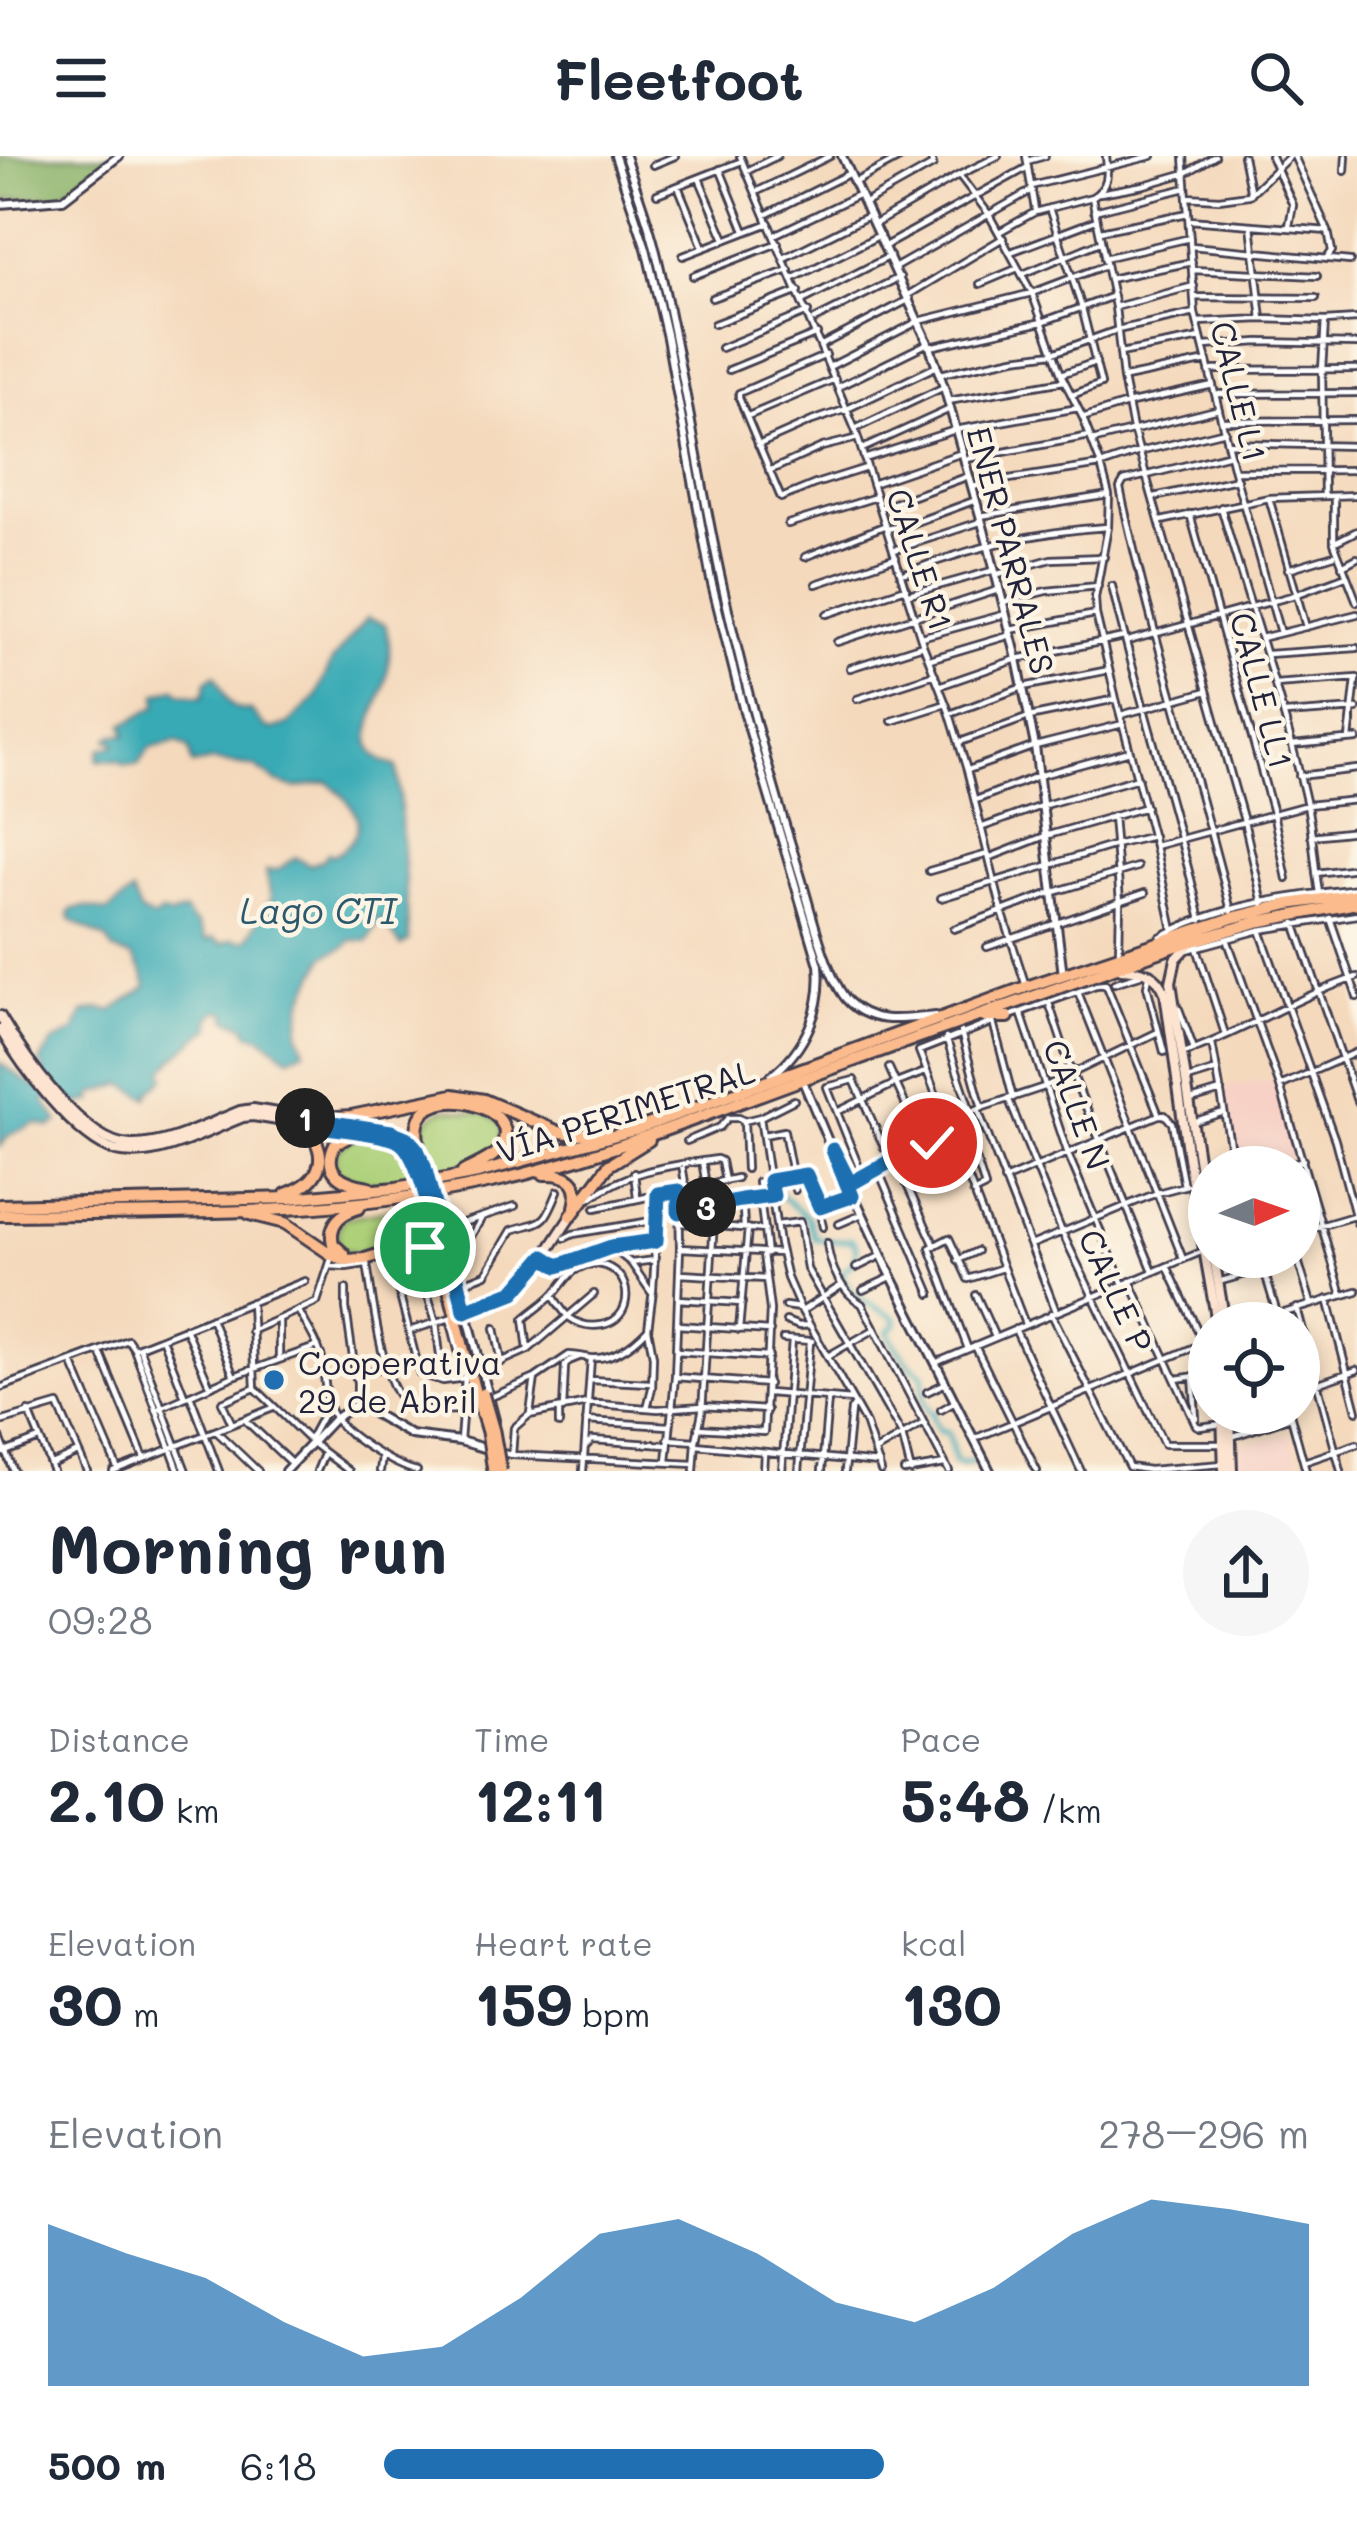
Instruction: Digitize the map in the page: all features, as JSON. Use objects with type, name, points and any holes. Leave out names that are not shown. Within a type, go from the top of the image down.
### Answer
[{"type":"highway","name":"VÍA PERIMETRAL","points":[[0,1205],[250,1200],[396,1188],[514,1164],[634,1130],[1026,987],[1186,947],[1357,895]]},
{"type":"highway","name":"VÍA PERIMETRAL","points":[[0,1215],[307,1208],[385,1200],[517,1176],[668,1129],[975,1017],[1092,983],[1142,947],[1267,909],[1357,895]]},
{"type":"highway","points":[[975,1017],[1015,1015]]},
{"type":"highway","points":[[296,1119],[352,1116],[453,1095],[484,1100],[564,1133],[634,1130]]},
{"type":"highway","points":[[422,1169],[417,1129],[427,1110],[459,1103],[490,1111],[503,1127],[500,1148],[452,1177]]},
{"type":"highway","points":[[250,1200],[288,1193],[314,1178],[319,1150],[314,1136],[296,1119]]},
{"type":"highway","points":[[575,1211],[609,1165],[668,1129]]},
{"type":"highway","points":[[356,1133],[333,1146],[334,1172],[352,1184],[396,1188]]},
{"type":"highway","points":[[517,1176],[556,1173],[569,1177],[578,1189],[575,1211]]},
{"type":"highway","points":[[385,1200],[351,1210],[338,1220],[331,1234],[338,1250],[353,1255],[413,1240],[426,1231],[430,1207]]},
{"type":"highway","points":[[204,1211],[283,1222],[331,1260],[357,1260],[425,1242],[445,1263]]},
{"type":"main road","points":[[1186,947],[1172,971],[1172,992],[1192,1146]]},
{"type":"main road","points":[[1117,962],[1148,972],[1162,984],[1190,1146]]},
{"type":"main road","points":[[0,1016],[35,1070],[100,1136],[130,1146],[184,1136]]},
{"type":"main road","points":[[0,1029],[55,1101],[92,1139],[114,1151],[149,1152],[240,1111],[400,1135],[415,1146],[483,1396]]},
{"type":"main road","points":[[296,1119],[401,1142],[422,1169]]},
{"type":"main road","points":[[430,1207],[441,1229],[459,1314],[494,1431],[497,1471]]},
{"type":"main road","points":[[459,1314],[514,1292],[575,1211]]},
{"type":"main road","points":[[445,1263],[441,1270],[459,1314]]},
{"type":"main road","points":[[1217,1278],[1219,1302]]},
{"type":"main road","points":[[1226,1469],[1227,1434]]},
{"type":"street","points":[[0,204],[63,199],[119,156]]},
{"type":"street","points":[[615,156],[646,248],[711,550]]},
{"type":"street","points":[[625,156],[655,247],[675,335],[713,564],[817,954],[820,986],[811,1027],[794,1054],[754,1086]]},
{"type":"street","points":[[653,165],[675,156]]},
{"type":"street","points":[[747,171],[777,156]]},
{"type":"street","points":[[756,193],[830,156]]},
{"type":"street","points":[[855,182],[903,156]]},
{"type":"street","points":[[865,203],[933,165],[931,156]]},
{"type":"street","points":[[875,224],[998,156]]},
{"type":"street","points":[[885,246],[1027,161],[1046,156]]},
{"type":"street","points":[[1106,156],[1106,186],[1096,195],[1094,211],[1115,307],[1127,404],[1263,904]]},
{"type":"street","points":[[896,267],[1031,188],[1152,156]]},
{"type":"street","name":"CALLE L1","points":[[1184,156],[1195,313],[1280,633]]},
{"type":"street","points":[[821,345],[909,297],[1036,212],[1186,173],[1214,156]]},
{"type":"street","points":[[1243,156],[1251,194]]},
{"type":"street","points":[[1271,156],[1293,205],[1289,226]]},
{"type":"street","points":[[1186,197],[1251,194],[1292,156],[1328,231],[1332,251],[1328,257]]},
{"type":"street","points":[[1345,171],[1346,156]]},
{"type":"street","points":[[657,194],[741,158]]},
{"type":"street","name":"CALLE R1","points":[[741,158],[855,429],[968,770],[994,882],[1026,987]]},
{"type":"street","name":"ENER PARRALES","points":[[847,158],[929,345],[988,544],[1030,717],[1064,975]]},
{"type":"street","points":[[1027,161],[1036,212]]},
{"type":"street","points":[[720,169],[746,231]]},
{"type":"street","points":[[765,215],[850,172]]},
{"type":"street","points":[[959,175],[976,193],[1032,293],[1062,378],[1101,465],[1108,527],[1096,614],[1173,930]]},
{"type":"street","points":[[699,178],[725,239]]},
{"type":"street","points":[[677,186],[703,248]]},
{"type":"street","points":[[1094,211],[1186,188]]},
{"type":"street","points":[[774,235],[860,194]]},
{"type":"street","points":[[1049,208],[1091,339],[1100,385],[1072,395]]},
{"type":"street","points":[[784,258],[870,214]]},
{"type":"street","points":[[1098,232],[1189,217],[1328,231]]},
{"type":"street","points":[[1009,252],[1096,220]]},
{"type":"street","points":[[682,256],[769,223]]},
{"type":"street","points":[[1251,225],[1262,319]]},
{"type":"street","points":[[794,279],[880,235]]},
{"type":"street","points":[[980,284],[1100,242]]},
{"type":"street","points":[[830,367],[919,321],[1032,293],[1072,280],[1105,261],[1191,242],[1350,261]]},
{"type":"street","points":[[693,276],[778,243]]},
{"type":"street","points":[[803,300],[890,256]]},
{"type":"street","points":[[1108,279],[1192,266],[1317,276]]},
{"type":"street","points":[[712,298],[789,270]]},
{"type":"street","points":[[812,321],[900,278]]},
{"type":"street","points":[[1115,307],[1194,286]]},
{"type":"street","points":[[714,324],[799,291]]},
{"type":"street","points":[[838,387],[929,345],[1042,322],[1113,296]]},
{"type":"street","points":[[1194,297],[1316,298]]},
{"type":"street","points":[[721,348],[808,312]]},
{"type":"street","points":[[758,446],[938,370],[1053,353],[1117,330],[1195,313]]},
{"type":"street","points":[[1198,322],[1357,320]]},
{"type":"street","points":[[1324,322],[1324,496]]},
{"type":"street","points":[[729,370],[817,334]]},
{"type":"street","points":[[1120,353],[1201,338]]},
{"type":"street","points":[[1204,346],[1357,344]]},
{"type":"street","points":[[826,355],[739,393],[782,499],[955,430],[1078,408]]},
{"type":"street","points":[[1123,379],[1208,361]]},
{"type":"street","points":[[861,450],[949,405],[1062,378],[1096,362]]},
{"type":"street","points":[[1211,370],[1357,369]]},
{"type":"street","points":[[748,416],[835,379]]},
{"type":"street","points":[[1083,418],[1213,385]]},
{"type":"street","points":[[855,429],[944,387]]},
{"type":"street","points":[[1216,394],[1357,393]]},
{"type":"street","points":[[872,484],[963,456],[1091,438],[1220,409]]},
{"type":"street","points":[[1223,421],[1357,420]]},
{"type":"street","points":[[972,487],[1101,465],[1225,430]]},
{"type":"street","points":[[769,471],[822,447],[858,438]]},
{"type":"street","points":[[1228,443],[1357,446]]},
{"type":"street","points":[[1230,454],[1124,481],[1120,488],[1231,911]]},
{"type":"street","points":[[1152,497],[1236,475],[1357,470]]},
{"type":"street","points":[[880,508],[969,476]]},
{"type":"street","points":[[816,584],[981,519],[1108,495]]},
{"type":"street","points":[[1159,522],[1269,498],[1357,495]]},
{"type":"street","points":[[1334,496],[1336,555],[1357,602]]},
{"type":"street","points":[[788,524],[876,497]]},
{"type":"street","points":[[1269,498],[1306,627]]},
{"type":"street","points":[[805,557],[976,500]]},
{"type":"street","points":[[1221,507],[1307,805],[1319,892]]},
{"type":"street","name":"CALLE LL1","points":[[1190,514],[1287,879]]},
{"type":"street","points":[[902,574],[988,544],[1058,530],[1108,527]]},
{"type":"street","points":[[1334,543],[1357,531]]},
{"type":"street","points":[[1288,569],[1336,555]]},
{"type":"street","points":[[827,614],[1051,559],[1104,557]]},
{"type":"street","points":[[1342,566],[1357,558]]},
{"type":"street","points":[[939,686],[1017,659],[1155,633],[1295,596],[1346,576]]},
{"type":"street","points":[[1003,602],[1046,591],[1098,586]]},
{"type":"street","points":[[1112,586],[1201,920]]},
{"type":"street","points":[[838,642],[1000,590]]},
{"type":"street","points":[[850,668],[1006,614]]},
{"type":"street","points":[[929,660],[1010,633],[1096,614]]},
{"type":"street","points":[[1261,638],[1357,614]]},
{"type":"street","points":[[1267,654],[1357,648]]},
{"type":"street","points":[[950,714],[1023,687],[1109,670]]},
{"type":"street","points":[[857,700],[934,674]]},
{"type":"street","points":[[1275,684],[1357,677],[1353,739],[1291,745]]},
{"type":"street","points":[[1121,715],[1207,691]]},
{"type":"street","points":[[959,742],[1030,717],[1116,699]]},
{"type":"street","points":[[892,721],[946,704]]},
{"type":"street","points":[[1282,714],[1355,709]]},
{"type":"street","points":[[968,770],[1035,746],[1123,724]]},
{"type":"street","points":[[976,800],[1038,776],[1130,751]]},
{"type":"street","points":[[1299,776],[1357,769]]},
{"type":"street","points":[[982,827],[1138,778]]},
{"type":"street","points":[[1155,847],[1307,805],[1357,800]]},
{"type":"street","points":[[929,871],[1146,807]]},
{"type":"street","points":[[1113,816],[1120,902],[1117,962]]},
{"type":"street","points":[[1311,836],[1357,831]]},
{"type":"street","points":[[940,898],[1153,836]]},
{"type":"street","points":[[788,852],[835,981],[850,1003],[880,1018],[950,1015]]},
{"type":"street","points":[[954,929],[1137,867]]},
{"type":"street","points":[[1316,873],[1357,868]]},
{"type":"street","name":"VÍA PERIMETRAL","points":[[1142,947],[1173,930],[1231,911],[1319,892],[1357,895]]},
{"type":"street","points":[[987,947],[1145,893]]},
{"type":"street","name":"VÍA PERIMETRAL","points":[[1186,947],[1294,923],[1357,915]]},
{"type":"street","points":[[1330,918],[1357,997]]},
{"type":"street","points":[[1294,923],[1357,1100]]},
{"type":"street","points":[[1260,930],[1335,1140],[1356,1218],[1320,1226]]},
{"type":"street","points":[[1227,939],[1299,1146]]},
{"type":"street","points":[[1186,947],[1226,1036]]},
{"type":"street","points":[[1114,983],[1148,972],[1147,986],[1164,1052]]},
{"type":"street","points":[[1181,1054],[1353,978]]},
{"type":"street","points":[[1159,1114],[1108,986],[1092,983],[1102,1058],[1183,1259]]},
{"type":"street","name":"CALLE N","points":[[1092,983],[1015,1015],[1095,1218],[1188,1407]]},
{"type":"street","points":[[1172,992],[1195,1050]]},
{"type":"street","points":[[1049,1003],[1072,1073],[1154,1271]]},
{"type":"street","points":[[1015,1015],[919,1051],[1025,1324]]},
{"type":"street","name":"CALLE P","points":[[992,1022],[1011,1099],[1062,1232],[1164,1444],[1227,1440]]},
{"type":"street","points":[[962,1032],[977,1110]]},
{"type":"street","points":[[946,1119],[1044,1087],[1158,1032]]},
{"type":"street","points":[[946,1038],[1031,1245],[1053,1312],[1129,1467],[1226,1469]]},
{"type":"street","points":[[1212,1043],[1230,1146]]},
{"type":"street","points":[[1280,1086],[1357,1052]]},
{"type":"street","points":[[889,1068],[923,1143]]},
{"type":"street","points":[[1185,1080],[1217,1070]]},
{"type":"street","points":[[837,1112],[926,1072]]},
{"type":"street","points":[[802,1079],[878,1257],[914,1321]]},
{"type":"street","points":[[863,1177],[827,1087],[854,1080],[933,1247],[971,1347],[1037,1471]]},
{"type":"street","points":[[1188,1100],[1221,1091]]},
{"type":"street","points":[[687,1141],[731,1117],[760,1118],[794,1100]]},
{"type":"street","points":[[1192,1123],[1224,1112]]},
{"type":"street","points":[[1004,1180],[1159,1114],[1170,1118],[1188,1185],[1031,1245]]},
{"type":"street","points":[[962,1115],[985,1187],[973,1192]]},
{"type":"street","points":[[585,1446],[592,1440],[696,1443],[876,1467],[865,1422],[814,1341],[787,1278],[760,1118]]},
{"type":"street","points":[[744,1121],[746,1169]]},
{"type":"street","points":[[764,1135],[784,1131],[796,1190]]},
{"type":"street","points":[[850,1184],[930,1141],[944,1182],[967,1177]]},
{"type":"street","points":[[915,1148],[933,1191]]},
{"type":"street","points":[[833,1150],[989,1469],[978,1471]]},
{"type":"street","points":[[575,1211],[609,1184],[634,1173],[719,1159],[724,1181]]},
{"type":"street","points":[[702,1161],[706,1185]]},
{"type":"street","points":[[667,1462],[675,1377],[682,1165]]},
{"type":"street","points":[[878,1168],[932,1294]]},
{"type":"street","points":[[634,1173],[637,1199]]},
{"type":"street","points":[[770,1181],[807,1176],[823,1227]]},
{"type":"street","points":[[596,1208],[737,1178]]},
{"type":"street","points":[[698,1428],[764,1432],[770,1310],[758,1182]]},
{"type":"street","points":[[458,1285],[486,1274],[512,1230],[541,1223],[558,1191]]},
{"type":"street","points":[[647,1408],[652,1383],[648,1329],[658,1194]]},
{"type":"street","points":[[679,1212],[773,1196]]},
{"type":"street","points":[[820,1207],[852,1196]]},
{"type":"street","points":[[359,1404],[411,1435],[460,1441],[512,1455],[667,1462],[694,1468],[703,1406],[715,1205]]},
{"type":"street","points":[[460,1441],[465,1378],[458,1285],[445,1263],[447,1237],[441,1229],[515,1206]]},
{"type":"street","points":[[739,1330],[746,1252],[742,1209]]},
{"type":"street","points":[[839,1224],[860,1215]]},
{"type":"street","points":[[1320,1215],[1342,1295]]},
{"type":"street","points":[[420,1269],[445,1263],[482,1217]]},
{"type":"street","points":[[565,1238],[657,1220]]},
{"type":"street","points":[[777,1225],[800,1222],[807,1269],[902,1435],[909,1470],[947,1468],[862,1304],[842,1285],[827,1243]]},
{"type":"street","points":[[680,1223],[765,1230]]},
{"type":"street","points":[[916,1256],[949,1238],[968,1279],[1002,1268]]},
{"type":"street","points":[[544,1257],[558,1266],[611,1247],[656,1241]]},
{"type":"street","points":[[251,1331],[320,1298],[331,1260],[346,1268],[430,1246]]},
{"type":"street","points":[[611,1247],[631,1263],[652,1294]]},
{"type":"street","points":[[680,1248],[781,1253]]},
{"type":"street","points":[[414,1249],[436,1322],[443,1381]]},
{"type":"street","points":[[958,1260],[977,1251]]},
{"type":"street","points":[[390,1257],[420,1374],[443,1381],[465,1378]]},
{"type":"street","points":[[856,1268],[878,1257]]},
{"type":"street","points":[[935,1363],[1188,1259]]},
{"type":"street","points":[[631,1263],[655,1260]]},
{"type":"street","points":[[368,1264],[386,1366],[396,1394],[405,1403],[424,1409],[463,1410]]},
{"type":"street","points":[[528,1350],[524,1319],[584,1266],[605,1264],[620,1278],[625,1302],[613,1320],[593,1326],[567,1317],[553,1296]]},
{"type":"street","points":[[1167,1266],[1188,1307]]},
{"type":"street","points":[[679,1274],[764,1279]]},
{"type":"street","points":[[863,1290],[889,1278]]},
{"type":"street","points":[[1218,1282],[1232,1278]]},
{"type":"street","points":[[136,1348],[305,1281]]},
{"type":"street","points":[[785,1306],[801,1310],[842,1285]]},
{"type":"street","points":[[346,1289],[359,1404]]},
{"type":"street","points":[[1318,1302],[1357,1291]]},
{"type":"street","points":[[481,1371],[528,1350],[594,1294]]},
{"type":"street","points":[[976,1295],[995,1337]]},
{"type":"street","points":[[1328,1299],[1357,1411]]},
{"type":"street","points":[[678,1300],[742,1304]]},
{"type":"street","points":[[250,1302],[255,1388],[349,1471]]},
{"type":"street","points":[[299,1312],[318,1346],[334,1419],[382,1456],[417,1471]]},
{"type":"street","points":[[409,1331],[459,1314]]},
{"type":"street","points":[[459,1314],[481,1371],[483,1396],[496,1423],[497,1471]]},
{"type":"street","points":[[211,1318],[234,1376]]},
{"type":"street","points":[[278,1319],[279,1359]]},
{"type":"street","points":[[787,1321],[809,1325]]},
{"type":"street","points":[[677,1324],[770,1331]]},
{"type":"street","points":[[185,1328],[210,1386]]},
{"type":"street","points":[[495,1328],[502,1362]]},
{"type":"street","points":[[1014,1328],[1081,1471]]},
{"type":"street","points":[[559,1424],[565,1366],[573,1359],[616,1354],[648,1329]]},
{"type":"street","points":[[827,1356],[875,1329]]},
{"type":"street","points":[[162,1338],[219,1471]]},
{"type":"street","points":[[783,1339],[814,1341]]},
{"type":"street","points":[[0,1388],[128,1340],[136,1348],[182,1471]]},
{"type":"street","points":[[782,1471],[792,1340]]},
{"type":"street","points":[[799,1471],[814,1341]]},
{"type":"street","points":[[160,1408],[318,1346]]},
{"type":"street","points":[[974,1439],[1188,1349]]},
{"type":"street","points":[[100,1352],[144,1457]]},
{"type":"street","points":[[676,1352],[769,1358]]},
{"type":"street","points":[[483,1396],[535,1378],[569,1355],[588,1357]]},
{"type":"street","points":[[583,1471],[588,1357]]},
{"type":"street","points":[[72,1362],[115,1470],[273,1408]]},
{"type":"street","points":[[356,1379],[360,1373],[386,1366]]},
{"type":"street","points":[[1320,1383],[1357,1370]]},
{"type":"street","points":[[675,1377],[768,1384]]},
{"type":"street","points":[[1176,1379],[1188,1377]]},
{"type":"street","points":[[512,1455],[514,1428],[529,1414],[535,1378]]},
{"type":"street","points":[[590,1380],[652,1383]]},
{"type":"street","points":[[927,1392],[946,1383]]},
{"type":"street","points":[[232,1424],[222,1403],[255,1388]]},
{"type":"street","points":[[768,1393],[854,1402]]},
{"type":"street","points":[[822,1471],[828,1398]]},
{"type":"street","points":[[1320,1398],[1341,1471]]},
{"type":"street","points":[[529,1414],[587,1402],[767,1410]]},
{"type":"street","points":[[845,1471],[854,1402]]},
{"type":"street","points":[[941,1410],[956,1402]]},
{"type":"street","points":[[310,1441],[329,1403]]},
{"type":"street","points":[[0,1422],[56,1404],[86,1471]]},
{"type":"street","points":[[285,1471],[334,1419],[359,1404]]},
{"type":"street","points":[[29,1412],[51,1468],[78,1452]]},
{"type":"street","points":[[245,1420],[292,1463]]},
{"type":"street","points":[[586,1421],[669,1426]]},
{"type":"street","points":[[875,1451],[924,1424]]},
{"type":"street","points":[[216,1431],[258,1471]]},
{"type":"street","points":[[1227,1440],[1242,1434]]},
{"type":"street","points":[[1296,1434],[1306,1471]]},
{"type":"street","points":[[0,1437],[14,1471]]},
{"type":"street","points":[[3,1453],[39,1439]]},
{"type":"street","points":[[1304,1462],[1357,1444]]},
{"type":"street","points":[[317,1470],[325,1452]]},
{"type":"street","points":[[763,1471],[764,1453]]},
{"type":"street","points":[[380,1471],[382,1456]]},
{"type":"street","points":[[317,1470],[334,1461]]},
{"type":"street","points":[[651,1471],[653,1461]]},
{"type":"shaded area","points":[[1272,1079],[1295,1146],[1234,1146],[1224,1087]]},
{"type":"shaded area","points":[[1291,1434],[1302,1471],[1238,1471],[1236,1446]]},
{"type":"green space","points":[[0,156],[112,156],[63,194],[0,200]]},
{"type":"green space","points":[[446,1109],[485,1114],[500,1123],[502,1134],[497,1149],[465,1167],[431,1175],[424,1127]]},
{"type":"green space","points":[[356,1137],[395,1145],[407,1157],[415,1179],[364,1182],[336,1170],[339,1150]]},
{"type":"green space","points":[[424,1204],[426,1219],[410,1216],[399,1221],[400,1227],[382,1237],[383,1245],[355,1253],[342,1249],[338,1233],[344,1218]]},
{"type":"water","name":"Lago CTI","points":[[367,618],[385,624],[389,639],[388,668],[370,743],[381,760],[396,766],[398,776],[409,941],[401,946],[382,919],[368,941],[351,940],[325,956],[303,1000],[299,1032],[305,1050],[289,1057],[248,1033],[244,1025],[227,1019],[224,1011],[217,1011],[211,1027],[175,1057],[148,1098],[124,1084],[76,1105],[58,1089],[44,1100],[58,1122],[50,1127],[36,1123],[9,1135],[0,1147],[0,1063],[34,1087],[45,1074],[40,1062],[52,1043],[75,1031],[83,1013],[112,1011],[147,987],[132,957],[114,951],[106,939],[71,920],[73,909],[107,912],[132,893],[141,913],[154,918],[185,911],[206,941],[244,941],[271,898],[266,871],[278,870],[295,857],[309,865],[328,853],[334,855],[347,846],[358,827],[347,800],[328,782],[295,788],[255,767],[212,761],[192,765],[189,749],[177,742],[150,748],[138,765],[98,760],[100,749],[114,746],[108,739],[126,735],[123,725],[157,706],[157,694],[175,688],[203,697],[207,681],[215,675],[235,708],[251,711],[272,730],[288,725],[316,697],[332,661]]},
{"type":"waterway","points":[[776,1191],[808,1218],[815,1238],[852,1240],[855,1261],[842,1272],[849,1288],[896,1318],[888,1332],[903,1356],[923,1374],[924,1403],[934,1413],[940,1432],[949,1436],[955,1462],[979,1460]]},
{"type":"place","name":"Cooperativa 29 de Abril","points":[[274,1380]]},
{"type":"route","points":[[425,1247],[414,1249],[420,1269],[442,1262],[418,1167],[406,1145],[303,1124],[294,1117],[394,1132],[412,1144],[447,1237],[465,1311],[514,1292],[544,1257],[558,1266],[611,1247],[656,1241],[658,1194],[679,1191],[679,1212],[773,1196],[770,1181],[806,1175],[820,1207],[852,1196],[833,1150],[850,1184],[923,1143],[932,1143]]}]
